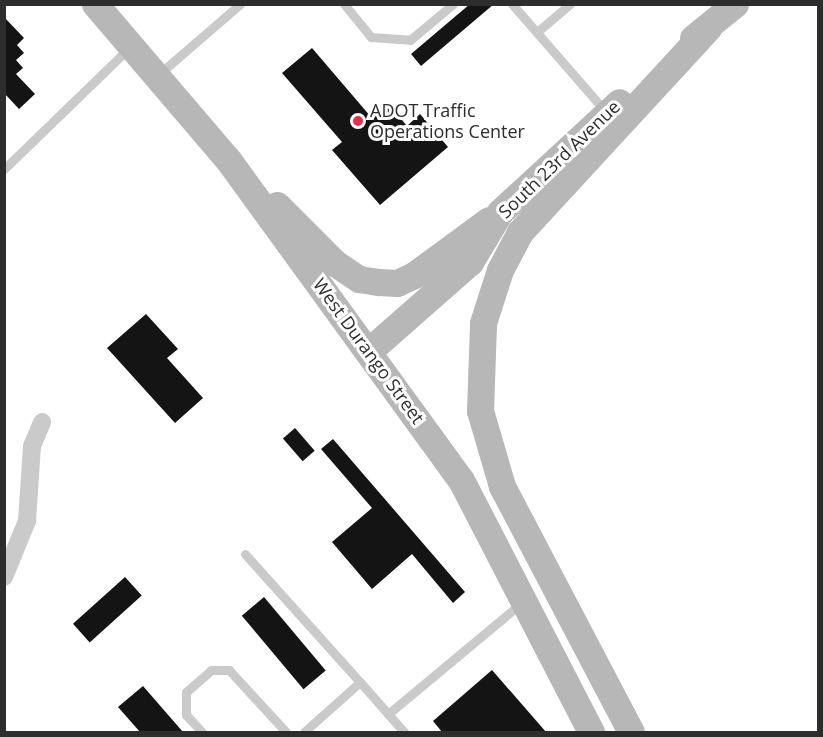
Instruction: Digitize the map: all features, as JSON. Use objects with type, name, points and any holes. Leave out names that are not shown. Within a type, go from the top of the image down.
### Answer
[{"type":"main road","name":"West Durango Street","points":[[95,4],[229,161],[371,349],[461,480],[525,599],[591,732]]},
{"type":"main road","name":"South 23rd Avenue","points":[[371,349],[470,262],[500,212],[676,48],[708,28],[735,4]]},
{"type":"main road","points":[[631,732],[502,486],[480,411],[483,322],[500,270],[520,232],[708,28]]},
{"type":"main road","points":[[229,161],[335,263],[359,279],[397,283],[414,275],[500,212]]},
{"type":"street","points":[[4,577],[27,521],[32,446],[42,422]]},
{"type":"lane","points":[[157,76],[240,4]]},
{"type":"lane","points":[[344,4],[371,37],[410,40],[453,4]]},
{"type":"lane","points":[[512,4],[607,112]]},
{"type":"lane","points":[[537,32],[570,4]]},
{"type":"lane","points":[[4,169],[131,46]]},
{"type":"lane","points":[[245,554],[404,732]]},
{"type":"lane","points":[[388,714],[525,599]]},
{"type":"lane","points":[[202,732],[186,715],[186,692],[211,670],[229,670],[286,732]]},
{"type":"lane","points":[[303,732],[360,682]]},
{"type":"building","points":[[470,4],[494,4],[421,66],[411,54]]},
{"type":"building","points":[[4,17],[24,38],[17,45],[24,53],[16,60],[23,68],[16,74],[35,94],[19,109],[4,93]]},
{"type":"building","points":[[312,48],[371,117],[388,103],[407,126],[420,114],[448,147],[380,205],[332,150],[342,142],[282,73]]},
{"type":"building","points":[[146,314],[178,349],[167,358],[203,398],[175,423],[107,348]]},
{"type":"building","points":[[295,428],[315,451],[303,461],[283,438]]},
{"type":"building","points":[[333,439],[465,592],[453,603],[412,554],[372,589],[332,542],[372,508],[321,449]]},
{"type":"building","points":[[125,577],[142,596],[90,642],[73,624]]},
{"type":"building","points":[[264,597],[326,671],[303,689],[242,616]]},
{"type":"building","points":[[492,670],[546,732],[442,732],[433,721]]},
{"type":"building","points":[[143,686],[183,732],[140,732],[118,707]]},
{"type":"place","name":"ADOT Traffic Operations Center","points":[[358,121]]}]
